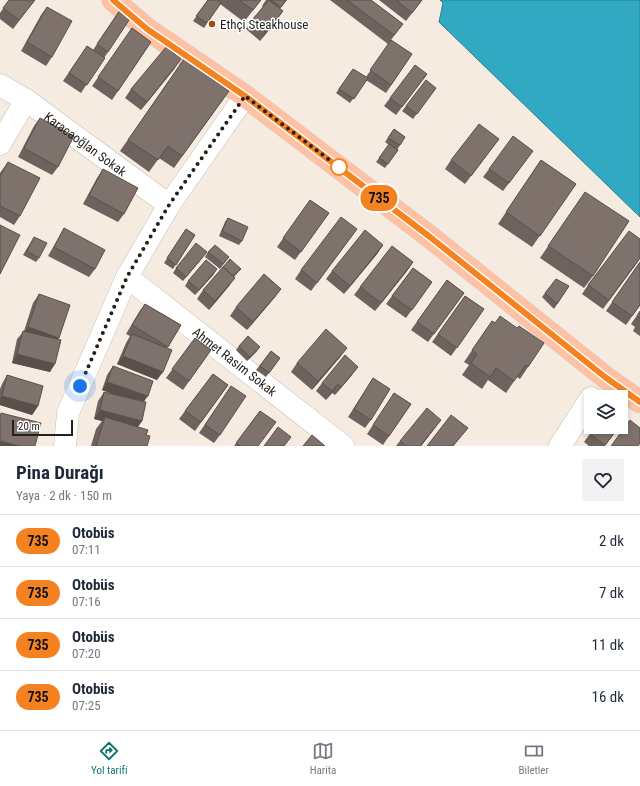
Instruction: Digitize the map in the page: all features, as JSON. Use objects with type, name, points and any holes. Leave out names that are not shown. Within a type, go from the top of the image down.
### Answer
[{"type":"main road","points":[[113,0],[147,29],[245,96],[430,237],[605,377],[640,402]]},
{"type":"street","name":"Karacaoğlan Sokak","points":[[0,85],[26,100],[169,205]]},
{"type":"street","points":[[65,446],[68,413],[127,277],[169,205],[245,96]]},
{"type":"street","points":[[0,144],[26,100]]},
{"type":"street","name":"Ahmet Rasim Sokak","points":[[127,277],[343,446]]},
{"type":"street","points":[[597,390],[605,377]]},
{"type":"street","points":[[560,446],[584,410]]},
{"type":"water","points":[[440,0],[640,0],[640,217],[439,22],[443,3]]},
{"type":"building","points":[[9,0],[35,0],[19,20],[3,8]]},
{"type":"building","points":[[208,0],[217,0],[221,3],[207,23],[196,16]]},
{"type":"building","points":[[239,0],[261,0],[253,10]]},
{"type":"building","points":[[269,0],[283,11],[266,32],[252,20]]},
{"type":"building","points":[[271,0],[286,0],[281,7]]},
{"type":"building","points":[[347,0],[371,0],[403,24],[394,35]]},
{"type":"building","points":[[396,0],[422,0],[412,13]]},
{"type":"building","points":[[47,7],[72,21],[52,57],[27,42]]},
{"type":"building","points":[[120,10],[131,17],[108,52],[97,44]]},
{"type":"building","points":[[132,28],[151,42],[118,91],[98,77]]},
{"type":"building","points":[[391,40],[412,54],[391,85],[370,70]]},
{"type":"building","points":[[87,46],[105,58],[87,85],[69,73]]},
{"type":"building","points":[[166,47],[181,59],[147,102],[131,89]]},
{"type":"building","points":[[184,59],[229,91],[182,156],[168,146],[158,160],[128,140]]},
{"type":"building","points":[[415,65],[427,74],[402,107],[390,98]]},
{"type":"building","points":[[353,69],[368,78],[354,99],[339,89]]},
{"type":"building","points":[[426,80],[436,88],[417,114],[406,106]]},
{"type":"building","points":[[40,118],[74,136],[58,167],[24,148]]},
{"type":"building","points":[[479,124],[499,139],[471,176],[451,160]]},
{"type":"building","points":[[394,129],[405,137],[400,145],[388,138]]},
{"type":"building","points":[[513,136],[533,151],[509,183],[489,169]]},
{"type":"building","points":[[389,144],[398,150],[388,164],[379,158]]},
{"type":"building","points":[[541,160],[576,184],[540,236],[506,212]]},
{"type":"building","points":[[8,162],[40,178],[20,216],[0,206],[0,176]]},
{"type":"building","points":[[103,169],[138,188],[124,214],[89,195]]},
{"type":"building","points":[[585,192],[629,221],[593,276],[548,246]]},
{"type":"building","points":[[310,200],[329,213],[301,252],[283,238]]},
{"type":"building","points":[[341,217],[357,229],[317,283],[301,270]]},
{"type":"building","points":[[228,218],[248,227],[242,241],[222,231]]},
{"type":"building","points":[[0,225],[20,235],[0,274]]},
{"type":"building","points":[[64,228],[105,250],[95,269],[54,247]]},
{"type":"building","points":[[186,229],[195,235],[176,265],[167,258]]},
{"type":"building","points":[[365,230],[383,245],[350,286],[332,271]]},
{"type":"building","points":[[629,231],[640,239],[640,258],[609,300],[588,285]]},
{"type":"building","points":[[34,237],[47,243],[39,258],[27,251]]},
{"type":"building","points":[[196,243],[207,252],[186,277],[176,268]]},
{"type":"building","points":[[215,245],[229,257],[223,264],[208,252]]},
{"type":"building","points":[[392,246],[413,262],[381,303],[360,287]]},
{"type":"building","points":[[230,259],[241,269],[233,276],[223,267]]},
{"type":"building","points":[[206,260],[217,269],[199,290],[188,281]]},
{"type":"building","points":[[640,262],[640,305],[632,316],[612,302]]},
{"type":"building","points":[[223,267],[235,278],[215,301],[203,290]]},
{"type":"building","points":[[413,268],[432,282],[412,310],[392,296]]},
{"type":"building","points":[[264,274],[281,289],[253,322],[236,307]]},
{"type":"building","points":[[556,279],[569,286],[557,304],[545,293]]},
{"type":"building","points":[[447,280],[464,293],[434,334],[417,322]]},
{"type":"building","points":[[39,294],[70,305],[59,338],[28,327]]},
{"type":"building","points":[[465,296],[484,309],[457,348],[438,334]]},
{"type":"building","points":[[145,304],[181,325],[168,347],[132,325]]},
{"type":"building","points":[[640,311],[640,318],[637,316]]},
{"type":"building","points":[[500,316],[517,328],[519,326],[544,343],[528,367],[526,365],[514,381],[496,368],[490,377],[471,363],[477,354],[472,350],[492,321],[495,323]]},
{"type":"building","points":[[326,329],[347,348],[318,381],[297,363]]},
{"type":"building","points":[[23,331],[61,340],[55,364],[17,354]]},
{"type":"building","points":[[132,334],[172,350],[163,372],[123,356]]},
{"type":"building","points":[[248,336],[260,347],[250,357],[239,346]]},
{"type":"building","points":[[195,338],[211,350],[189,381],[172,369]]},
{"type":"building","points":[[271,351],[280,358],[269,373],[260,366]]},
{"type":"building","points":[[345,355],[358,367],[341,387],[338,384],[332,391],[322,383]]},
{"type":"building","points":[[113,366],[153,381],[148,396],[107,382]]},
{"type":"building","points":[[213,374],[228,385],[201,422],[185,411]]},
{"type":"building","points":[[7,375],[43,386],[38,406],[2,396]]},
{"type":"building","points":[[373,378],[390,389],[371,420],[354,409]]},
{"type":"building","points":[[231,386],[246,396],[220,435],[205,425]]},
{"type":"building","points":[[104,392],[146,402],[142,421],[100,410]]},
{"type":"building","points":[[394,393],[411,404],[389,436],[373,425]]},
{"type":"building","points":[[427,408],[441,420],[420,446],[406,446],[400,441]]},
{"type":"building","points":[[260,411],[276,422],[258,446],[240,446],[236,443]]},
{"type":"building","points":[[1,413],[41,423],[35,446],[20,446],[0,441]]},
{"type":"building","points":[[451,415],[468,428],[453,446],[427,446]]},
{"type":"building","points":[[105,417],[148,430],[146,435],[150,436],[147,446],[96,446]]},
{"type":"building","points":[[630,420],[640,428],[640,443],[638,446],[611,446],[620,434],[628,434],[628,423]]},
{"type":"building","points":[[278,427],[291,437],[284,446],[264,446]]},
{"type":"building","points":[[590,434],[614,434],[605,445]]},
{"type":"building","points":[[312,435],[325,446],[303,446]]},
{"type":"bus line","name":"735","points":[[113,0],[147,29],[245,96],[430,237],[605,377],[640,402]]},
{"type":"place","name":"Ethçi Steakhouse","points":[[212,24]]},
{"type":"route","points":[[80,386],[127,277],[169,205],[245,96],[344,171],[339,167]]}]
